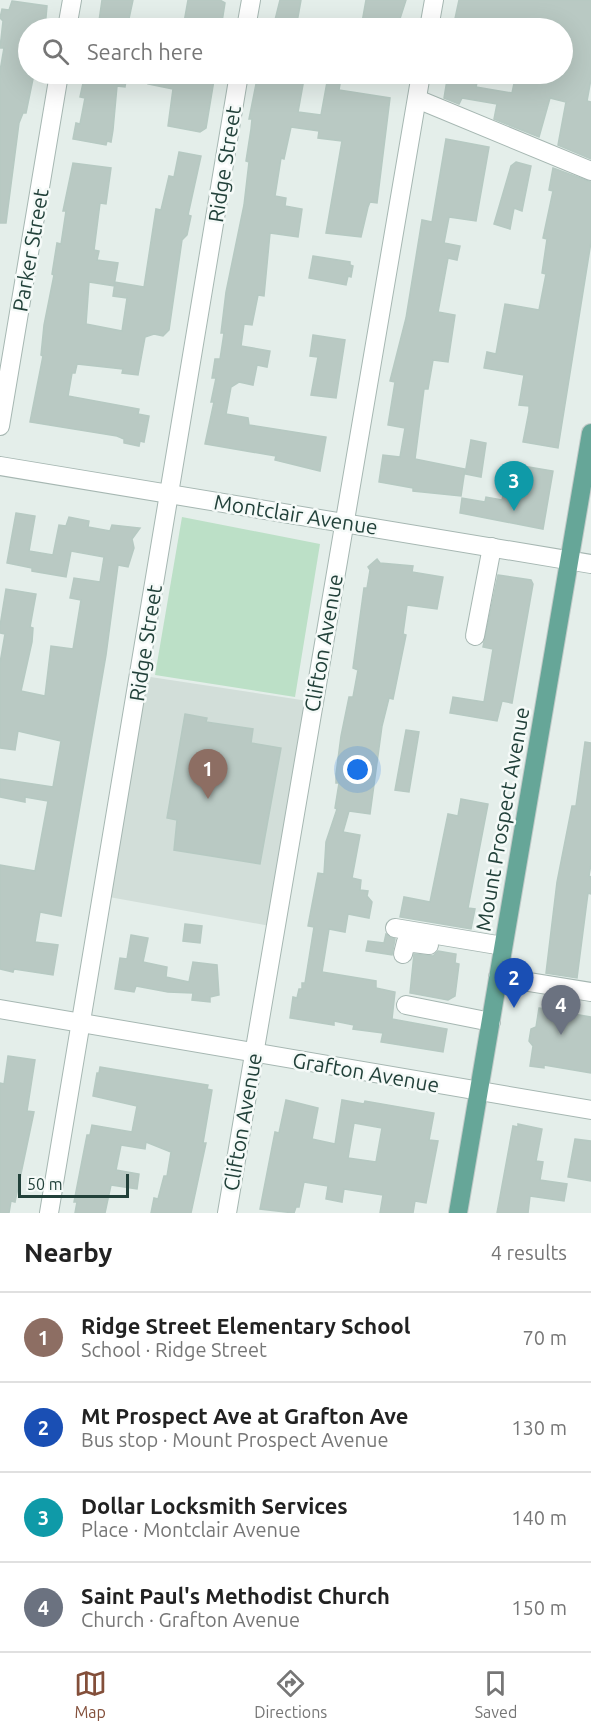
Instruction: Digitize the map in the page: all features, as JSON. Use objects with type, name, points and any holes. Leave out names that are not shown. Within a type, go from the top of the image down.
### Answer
[{"type":"main road","name":"Mount Prospect Avenue","points":[[458,1213],[591,433]]},
{"type":"street","points":[[69,18],[72,0]]},
{"type":"street","points":[[248,18],[251,0]]},
{"type":"street","points":[[431,18],[434,0]]},
{"type":"street","name":"Parker Street","points":[[0,426],[57,84]]},
{"type":"street","name":"Ridge Street","points":[[49,1213],[237,84]]},
{"type":"street","name":"Clifton Avenue","points":[[227,1213],[419,84]]},
{"type":"street","points":[[417,99],[591,171]]},
{"type":"street","name":"Montclair Avenue","points":[[0,466],[591,564]]},
{"type":"street","points":[[475,636],[492,547]]},
{"type":"street","points":[[395,928],[502,952]]},
{"type":"street","points":[[403,954],[406,942],[502,952]]},
{"type":"street","points":[[498,977],[591,992]]},
{"type":"street","points":[[406,1005],[490,1022]]},
{"type":"street","name":"Grafton Avenue","points":[[0,1009],[591,1110]]},
{"type":"shaded area","points":[[144,676],[308,701],[270,926],[109,897]]},
{"type":"green space","points":[[182,517],[320,544],[295,697],[155,675]]},
{"type":"building","points":[[102,0],[133,0],[129,18],[99,18]]},
{"type":"building","points":[[188,0],[220,0],[225,3],[223,18],[185,18]]},
{"type":"building","points":[[280,0],[301,0],[298,18],[276,18]]},
{"type":"building","points":[[366,0],[406,0],[400,18],[363,18]]},
{"type":"building","points":[[459,0],[591,0],[591,79],[587,101],[591,102],[591,159],[558,145],[566,102],[550,98],[539,137],[494,119],[497,104],[462,98],[459,104],[444,98],[446,84],[477,84],[476,87],[512,93],[514,84],[573,84],[573,18],[455,18]]},
{"type":"building","points":[[12,1],[47,6],[46,18],[18,18],[18,84],[32,84],[26,113],[23,113],[19,123],[6,223],[0,223],[0,71],[4,48],[0,48],[3,21],[0,18],[2,9],[9,10]]},
{"type":"building","points":[[83,84],[125,84],[125,87],[117,86],[111,142],[107,141],[106,145],[73,139],[76,123],[80,124],[85,98],[80,97]]},
{"type":"building","points":[[148,84],[213,84],[206,128],[200,132],[168,126],[173,89]]},
{"type":"building","points":[[256,84],[303,84],[298,112],[321,115],[327,84],[340,84],[339,90],[390,98],[377,203],[370,202],[361,237],[326,233],[342,141],[318,138],[319,131],[291,127],[284,159],[281,158],[275,196],[286,198],[285,206],[302,209],[298,237],[270,233],[264,296],[258,295],[252,325],[244,324],[241,346],[270,351],[267,367],[257,365],[253,385],[239,382],[231,387],[226,414],[248,418],[249,425],[326,437],[320,471],[275,460],[276,456],[205,444],[214,402],[211,402],[216,378],[212,378],[215,359],[220,359],[226,292],[244,205],[249,162],[246,161],[252,119],[249,119]]},
{"type":"building","points":[[446,139],[489,147],[476,221],[449,217],[444,243],[460,246],[457,260],[448,258],[438,312],[455,315],[448,362],[433,360],[428,389],[424,389],[415,459],[465,469],[461,496],[413,491],[413,488],[379,482],[383,455],[400,457],[405,428],[388,425],[395,382],[390,381],[406,318],[422,220],[432,222]]},
{"type":"building","points":[[179,152],[201,156],[188,215],[191,216],[187,235],[182,240],[169,330],[163,336],[154,334],[145,337],[138,375],[122,373],[123,369],[77,364],[75,373],[72,373],[68,396],[139,409],[138,414],[149,416],[144,442],[140,441],[139,446],[124,443],[124,439],[117,436],[30,422],[43,356],[41,355],[44,325],[54,275],[52,274],[57,243],[61,244],[66,211],[63,211],[73,163],[111,168],[106,204],[100,203],[94,250],[99,251],[97,260],[118,263],[114,286],[89,282],[86,324],[122,331],[127,298],[113,296],[115,282],[144,287],[156,209],[161,210],[169,176],[174,177]]},
{"type":"building","points":[[516,162],[531,166],[522,211],[514,208],[510,229],[494,224],[511,166]]},
{"type":"building","points":[[553,168],[591,182],[591,242],[558,448],[523,442],[529,411],[529,406],[519,405],[524,375],[484,368],[487,352],[496,354],[505,304],[539,310],[546,274],[542,273],[547,239],[543,238],[553,191],[549,190]]},
{"type":"building","points":[[313,256],[350,262],[353,266],[351,277],[348,276],[346,285],[309,278]]},
{"type":"building","points":[[313,335],[345,340],[336,398],[311,395],[318,357],[310,356]]},
{"type":"building","points":[[471,440],[486,443],[481,477],[465,474]]},
{"type":"building","points":[[511,464],[553,471],[543,529],[460,513],[462,498],[485,502],[486,497],[502,500]]},
{"type":"building","points":[[16,513],[35,516],[29,551],[53,555],[59,525],[66,526],[69,517],[89,521],[88,527],[110,531],[112,525],[140,528],[132,539],[134,548],[128,567],[118,565],[106,655],[61,916],[40,912],[35,942],[58,945],[53,975],[0,969],[0,865],[35,871],[48,801],[25,797],[25,802],[0,797],[0,779],[53,787],[61,741],[18,731],[15,750],[0,748],[0,663],[5,634],[0,633],[0,626],[6,589],[36,594],[30,627],[33,628],[32,642],[21,691],[45,696],[51,646],[73,649],[81,600],[70,598],[74,578],[100,582],[104,557],[71,551],[66,577],[32,571],[32,568],[7,563]]},
{"type":"building","points":[[377,559],[380,563],[413,566],[412,572],[443,577],[437,609],[407,605],[403,634],[406,635],[393,699],[389,698],[382,726],[370,814],[349,811],[343,832],[360,835],[352,878],[361,880],[360,890],[368,891],[367,896],[372,902],[369,918],[348,914],[345,932],[329,929],[322,972],[376,981],[376,988],[395,992],[392,1019],[447,1029],[443,1052],[381,1042],[383,1033],[353,1029],[354,1025],[334,1021],[334,1025],[290,1018],[293,997],[297,998],[299,989],[302,989],[302,983],[305,983],[314,927],[308,926],[318,873],[324,874],[326,842],[337,809],[335,808],[339,783],[336,783],[336,774],[341,736],[349,697],[353,697],[358,670],[353,668],[364,588],[367,588],[370,570],[368,567]]},
{"type":"building","points":[[498,575],[531,580],[533,584],[512,703],[502,701],[497,721],[450,713],[453,697],[484,702],[493,649],[483,647]]},
{"type":"building","points":[[185,714],[207,718],[206,722],[253,729],[251,743],[281,748],[260,864],[174,850],[177,820],[167,818]]},
{"type":"building","points":[[406,730],[419,732],[409,792],[395,790]]},
{"type":"building","points":[[585,742],[591,743],[591,864],[589,876],[591,877],[591,894],[588,893],[577,978],[546,973],[557,882],[572,806],[576,806]]},
{"type":"building","points":[[461,799],[488,804],[468,908],[475,909],[471,929],[400,917],[404,897],[430,902],[448,814],[458,816]]},
{"type":"building","points":[[185,924],[202,926],[200,943],[183,941]]},
{"type":"building","points":[[386,934],[395,939],[392,955],[366,951],[368,941],[384,943]]},
{"type":"building","points":[[131,935],[148,938],[143,962],[167,967],[166,977],[189,982],[193,962],[217,965],[219,995],[210,997],[210,1002],[192,1000],[193,993],[168,992],[136,986],[134,992],[115,989],[120,958],[127,959]]},
{"type":"building","points":[[438,951],[456,954],[455,963],[459,964],[455,996],[448,1000],[410,993],[414,954],[433,956]]},
{"type":"building","points":[[539,1008],[591,1017],[591,1073],[544,1065],[544,1068],[530,1066],[533,1046],[529,1041],[531,1029],[536,1027]]},
{"type":"building","points":[[8,1056],[35,1060],[27,1111],[34,1112],[15,1202],[11,1201],[9,1213],[0,1213],[0,1083],[4,1084]]},
{"type":"building","points":[[100,1067],[208,1085],[207,1089],[212,1090],[203,1143],[206,1143],[191,1213],[151,1213],[154,1198],[158,1199],[164,1176],[167,1176],[171,1152],[146,1142],[145,1149],[121,1145],[116,1170],[139,1174],[137,1189],[111,1185],[105,1213],[75,1213],[77,1202],[74,1202],[87,1135],[90,1135],[92,1125],[132,1132],[137,1106],[93,1096]]},
{"type":"building","points":[[286,1100],[318,1108],[312,1139],[335,1144],[342,1100],[364,1104],[365,1101],[434,1113],[429,1140],[438,1141],[426,1203],[415,1201],[413,1213],[380,1213],[383,1195],[344,1189],[342,1202],[326,1199],[328,1186],[304,1182],[299,1207],[296,1207],[294,1213],[260,1209],[275,1132],[279,1133]],"holes":[[[354,1123],[382,1128],[376,1162],[348,1158]]]},
{"type":"building","points":[[518,1124],[542,1129],[536,1161],[543,1162],[540,1180],[567,1184],[564,1201],[530,1196],[528,1213],[497,1213],[513,1126],[518,1127]]},
{"type":"building","points":[[575,1139],[591,1141],[591,1181],[568,1177]]},
{"type":"place","name":"Dollar Locksmith Services","points":[[514,511]]},
{"type":"place","name":"Ridge Street Elementary School","points":[[208,799]]},
{"type":"place","name":"Mt Prospect Ave at Grafton Ave","points":[[514,1008]]},
{"type":"place","name":"Saint Paul's Methodist Church","points":[[561,1035]]}]
